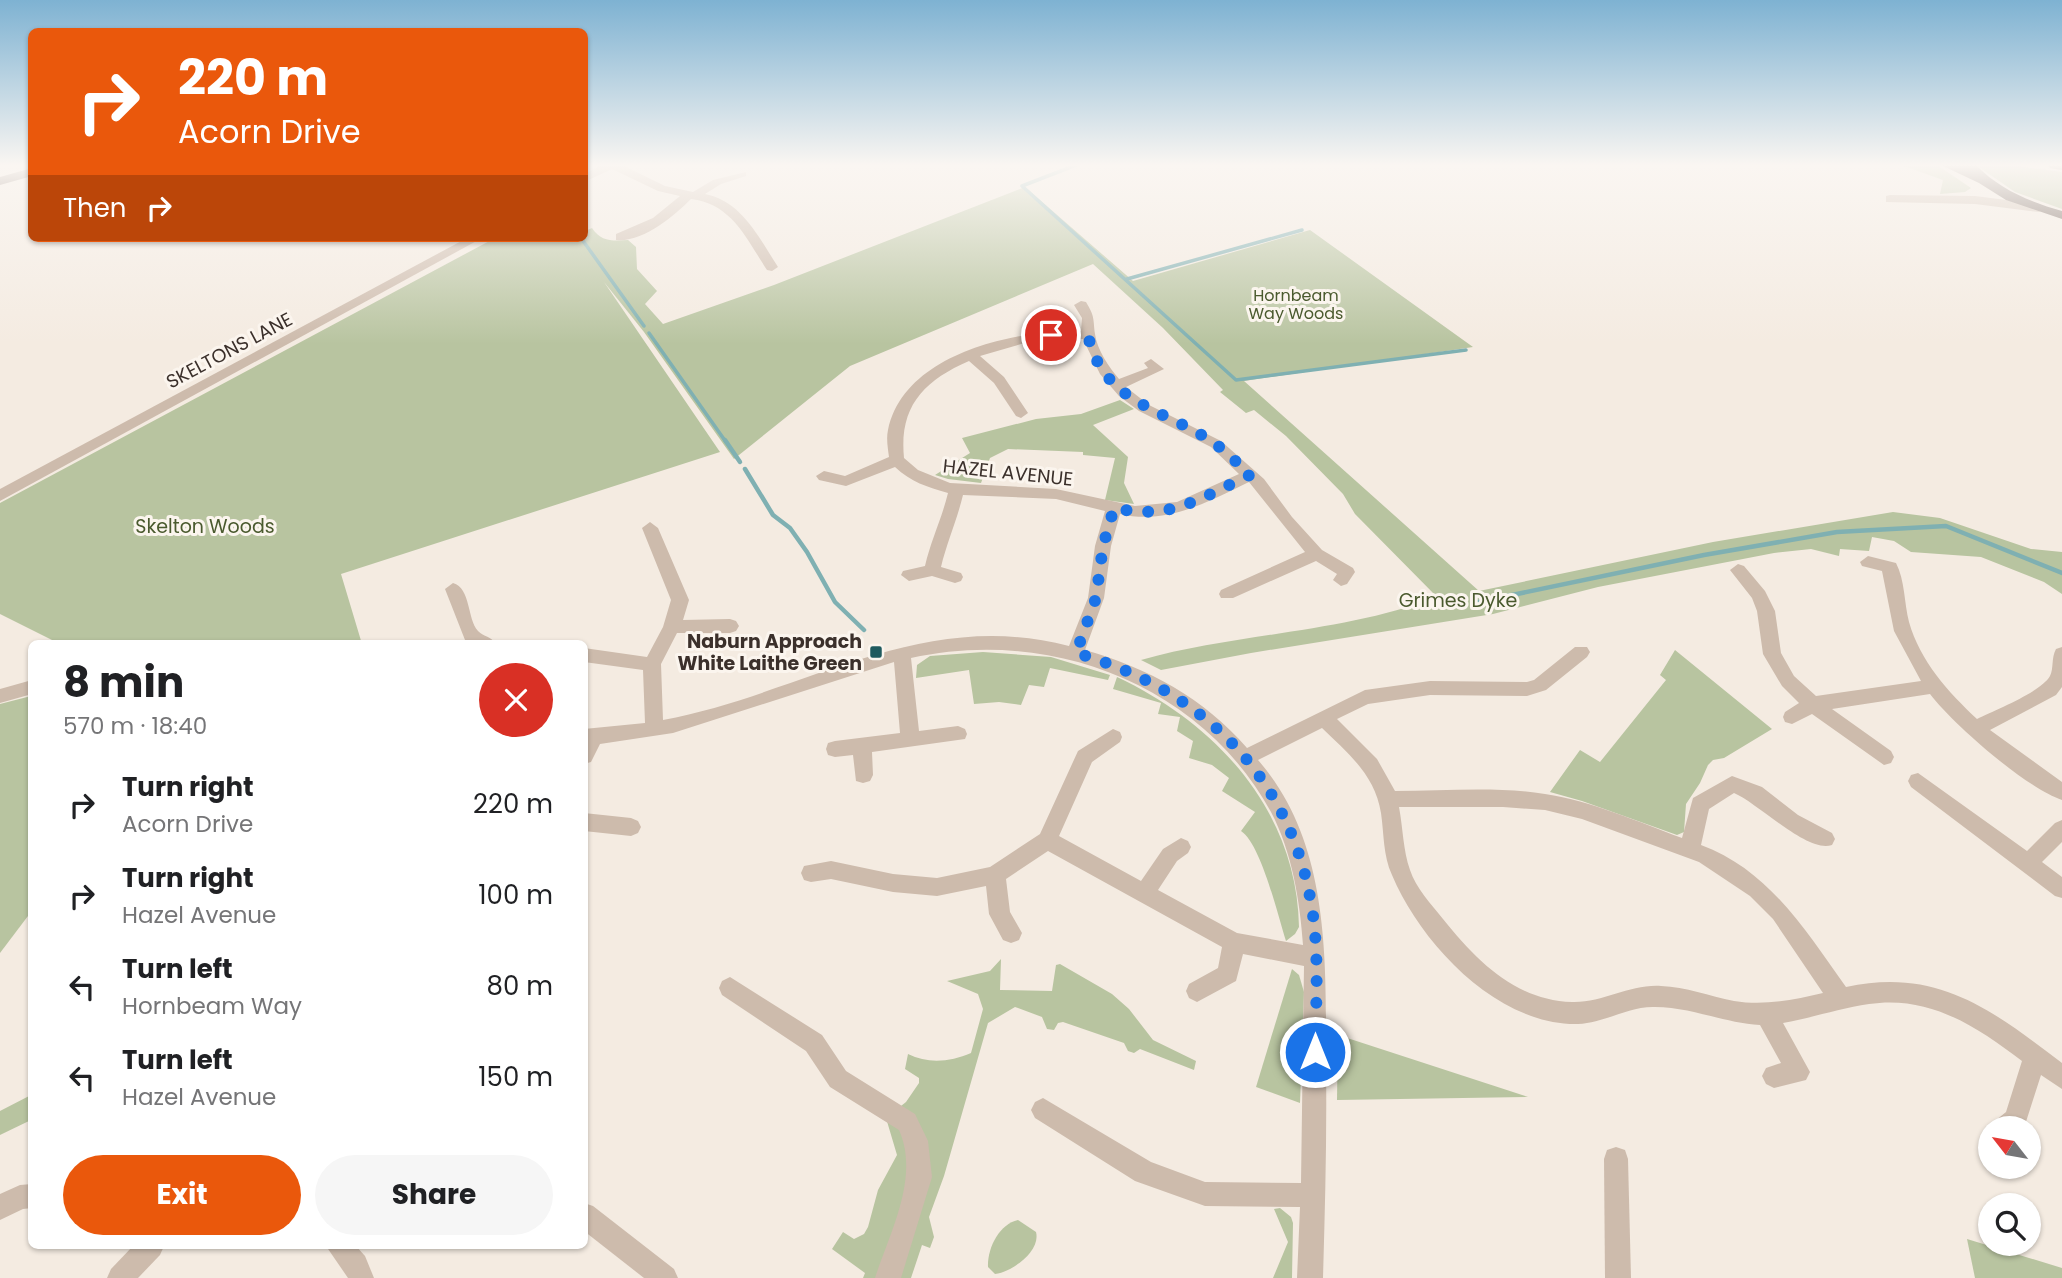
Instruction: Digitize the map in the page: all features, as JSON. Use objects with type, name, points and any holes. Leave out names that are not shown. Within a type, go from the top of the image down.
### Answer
[{"type":"street","points":[[631,236],[648,225]]},
{"type":"street","points":[[742,225],[772,267]]},
{"type":"street","name":"SKELTONS LANE","points":[[0,496],[469,242]]},
{"type":"street","points":[[1082,305],[1088,318],[1088,335],[1101,364],[1132,401],[1207,438],[1250,475],[1316,554],[1347,572],[1341,580]]},
{"type":"street","points":[[824,476],[846,481],[897,460],[893,430],[905,402],[942,370],[971,355],[1039,336],[1088,335]]},
{"type":"street","points":[[971,355],[999,380],[1021,413]]},
{"type":"street","points":[[1117,385],[1157,369],[1151,363]]},
{"type":"street","name":"HAZEL AVENUE","points":[[897,460],[914,476],[942,487],[1031,491],[1135,513],[1166,512],[1250,475]]},
{"type":"street","points":[[846,481],[846,499]]},
{"type":"street","points":[[933,570],[940,535],[950,516],[957,489]]},
{"type":"street","points":[[1076,653],[1096,598],[1103,546],[1114,508]]},
{"type":"street","points":[[650,528],[680,600],[672,627],[652,664],[650,688],[655,729]]},
{"type":"street","points":[[1227,594],[1252,580],[1293,566],[1316,554]]},
{"type":"street","points":[[1868,562],[1888,562],[1909,648],[1932,687],[1976,729],[2062,792]]},
{"type":"street","points":[[909,575],[933,570],[956,577]]},
{"type":"street","points":[[1737,570],[1759,594],[1766,611],[1772,654],[1788,681],[1812,704],[1884,757]]},
{"type":"street","points":[[453,589],[471,635],[480,640]]},
{"type":"street","points":[[672,627],[730,626]]},
{"type":"street","points":[[589,737],[655,729],[902,653],[936,646],[979,642],[1039,645],[1076,653],[1118,667],[1162,687],[1209,721],[1246,757],[1268,785],[1294,837],[1310,898],[1316,958],[1310,1278]]},
{"type":"street","points":[[1246,757],[1365,697],[1398,691],[1527,689],[1540,685],[1581,652]]},
{"type":"street","points":[[902,653],[910,740]]},
{"type":"street","points":[[1976,729],[2050,690],[2060,676],[2062,654]]},
{"type":"street","points":[[588,656],[652,664]]},
{"type":"street","points":[[1792,717],[1812,704],[1932,687]]},
{"type":"street","points":[[0,696],[28,688]]},
{"type":"street","points":[[1322,717],[1375,771],[1387,799],[1394,846],[1404,883],[1425,923],[1478,975],[1499,990],[1551,1010],[1580,1013],[1602,1010],[1633,998],[1672,995],[1738,1013],[1766,1014],[1874,992],[1904,991],[1940,1000],[1974,1013],[2003,1031],[2062,1077]]},
{"type":"street","points":[[835,749],[958,734]]},
{"type":"street","points":[[811,873],[831,870],[893,883],[937,887],[996,875],[1046,840],[1085,757],[1113,737]]},
{"type":"street","points":[[862,746],[863,775]]},
{"type":"street","points":[[1918,781],[1947,793],[2028,863],[2062,888]]},
{"type":"street","points":[[1690,849],[1700,804],[1732,784],[1755,793],[1791,821],[1825,839]]},
{"type":"street","points":[[1387,799],[1503,799],[1545,802],[1583,811],[1706,856],[1757,889],[1780,912],[1840,998]]},
{"type":"street","points":[[588,822],[631,827]]},
{"type":"street","points":[[2028,863],[2062,829]]},
{"type":"street","points":[[1046,840],[1234,942],[1316,958]]},
{"type":"street","points":[[1144,892],[1170,855],[1181,847]]},
{"type":"street","points":[[996,875],[1000,914],[1011,933]]},
{"type":"street","points":[[1197,991],[1228,974],[1234,942]]},
{"type":"street","points":[[730,988],[814,1043],[838,1079],[907,1122],[916,1141],[920,1177],[888,1278]]},
{"type":"street","points":[[1766,1014],[1798,1072],[1774,1076]]},
{"type":"street","points":[[2017,1116],[2035,1056]]},
{"type":"street","points":[[1043,1110],[1144,1172],[1205,1194],[1312,1195]]},
{"type":"street","points":[[1616,1159],[1618,1278]]},
{"type":"street","points":[[0,1208],[28,1197]]},
{"type":"street","points":[[588,1218],[665,1278]]},
{"type":"street","points":[[120,1278],[142,1249]]},
{"type":"street","points":[[342,1249],[356,1265],[361,1278]]},
{"type":"green space","points":[[929,225],[1068,225],[1133,281],[1310,230],[1473,347],[1244,381],[1479,591],[1713,542],[1893,512],[1940,518],[2031,549],[2062,552],[2062,594],[2044,582],[1981,557],[1911,552],[1894,541],[1872,537],[1869,551],[1840,549],[1839,556],[1811,549],[1774,553],[1598,587],[1493,614],[1161,670],[1141,660],[1177,651],[1365,618],[1437,597],[1355,514],[1343,494],[1286,436],[1254,410],[1246,413],[1220,392],[1223,390],[1163,328],[1093,264],[850,366],[734,459],[644,332],[604,282],[720,452],[341,574],[361,640],[52,640],[0,614],[0,503],[488,242],[588,242],[588,230],[592,228],[603,238],[628,240],[636,247],[637,269],[657,291],[645,304],[663,324],[774,285]]},
{"type":"green space","points":[[1120,400],[1134,409],[1093,425],[1128,457],[1124,483],[1134,504],[1105,500],[1115,458],[1083,455],[1083,452],[1008,449],[990,458],[981,483],[935,475],[970,453],[962,438],[1036,419],[1081,414]]},
{"type":"green space","points":[[1675,650],[1772,729],[1708,765],[1686,804],[1684,832],[1677,835],[1550,792],[1580,750],[1600,762],[1666,680],[1660,675]]},
{"type":"green space","points":[[983,652],[1051,657],[1110,675],[1108,680],[1050,668],[1044,687],[1029,685],[1021,705],[999,702],[974,704],[969,670],[916,678],[917,665],[930,656]]},
{"type":"green space","points":[[1117,677],[1153,696],[1218,746],[1245,776],[1267,809],[1284,846],[1295,885],[1299,927],[1286,941],[1262,865],[1248,838],[1241,831],[1255,812],[1222,791],[1229,778],[1212,765],[1189,758],[1193,741],[1177,731],[1180,717],[1158,714],[1161,703],[1113,689]]},
{"type":"green space","points":[[28,697],[28,916],[0,953],[0,704]]},
{"type":"green space","points":[[1001,959],[1000,990],[1052,991],[1056,965],[1060,964],[1112,994],[1129,1009],[1153,1040],[1196,1061],[1194,1070],[1140,1049],[1134,1053],[1128,1051],[1124,1043],[1063,1022],[1058,1023],[1054,1030],[1047,1029],[1042,1017],[1015,1007],[988,1023],[944,1176],[929,1217],[934,1237],[930,1248],[922,1245],[911,1278],[863,1278],[865,1273],[832,1249],[843,1232],[854,1239],[864,1234],[878,1190],[897,1155],[886,1118],[906,1102],[919,1083],[919,1078],[905,1069],[908,1054],[939,1061],[971,1053],[983,1009],[978,994],[947,981],[990,971]]},
{"type":"green space","points":[[1292,969],[1299,975],[1304,992],[1300,1103],[1256,1087]]},
{"type":"green space","points":[[1338,1035],[1528,1097],[1337,1100]]},
{"type":"green space","points":[[28,1097],[28,1121],[0,1135],[0,1111]]},
{"type":"green space","points":[[1280,1208],[1291,1217],[1293,1223],[1292,1278],[1273,1278],[1288,1242],[1274,1209]]},
{"type":"green space","points":[[1018,1220],[1036,1232],[1034,1246],[1017,1265],[995,1274],[988,1267],[992,1245],[1005,1226]]},
{"type":"green space","points":[[1967,1239],[1978,1242],[1978,1256],[2023,1256],[2062,1268],[2062,1278],[1975,1278]]},
{"type":"waterway","points":[[1065,225],[1236,380],[1466,350]]},
{"type":"waterway","points":[[1127,279],[1302,230]]},
{"type":"waterway","points":[[584,242],[644,326]]},
{"type":"waterway","points":[[649,333],[726,442]]},
{"type":"waterway","points":[[725,440],[740,462]]},
{"type":"waterway","points":[[745,469],[773,515],[790,528],[807,552],[835,602],[864,630]]},
{"type":"waterway","name":"Grimes Dyke","points":[[1474,603],[1704,555],[1837,532],[1946,526],[2062,573]]},
{"type":"place","name":"Naburn Approach White Laithe Green","points":[[876,652]]},
{"type":"route","points":[[1051,335],[1088,335],[1107,374],[1132,401],[1207,438],[1250,475],[1183,507],[1166,512],[1135,513],[1114,508],[1103,546],[1096,598],[1076,653],[1118,667],[1162,687],[1209,721],[1246,757],[1268,785],[1294,837],[1310,898],[1316,958],[1315,1052]]},
{"type":"park label","name":"Hornbeam Way Woods","points":[[1296,304]]},
{"type":"park label","name":"Skelton Woods","points":[[205,526]]}]
